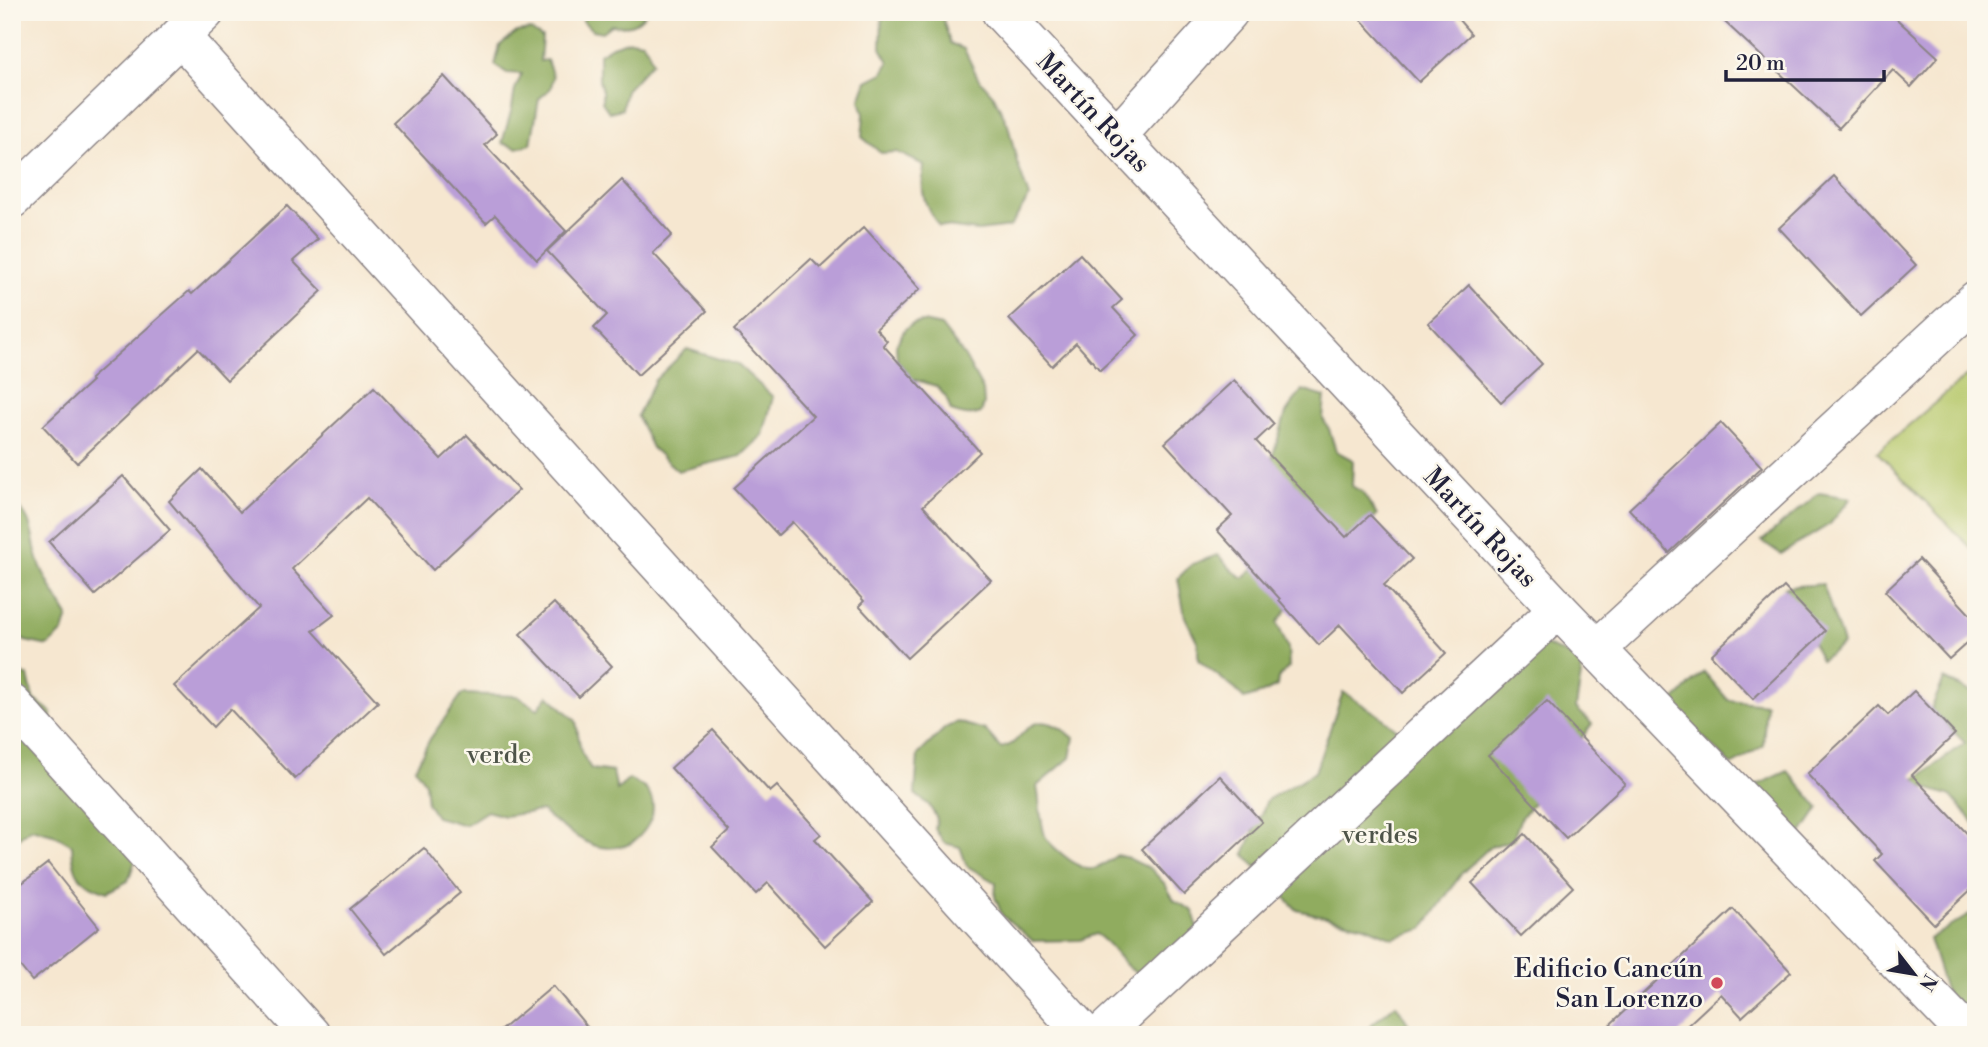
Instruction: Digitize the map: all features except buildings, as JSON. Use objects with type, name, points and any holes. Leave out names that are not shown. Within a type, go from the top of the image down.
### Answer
[{"type":"street","name":"Martín Rojas","points":[[1001,12],[1558,609],[1968,1035]]},
{"type":"street","points":[[1116,136],[1230,12]]},
{"type":"street","points":[[12,199],[192,24],[1085,1035]]},
{"type":"street","points":[[1597,649],[1976,300]]},
{"type":"street","points":[[1101,1035],[1558,609]]},
{"type":"street","points":[[12,704],[310,1035]]},
{"type":"green space","points":[[582,12],[647,12],[632,24],[611,25],[602,32],[592,30],[583,21]]},
{"type":"green space","points":[[882,12],[941,12],[950,43],[964,49],[978,78],[994,96],[1008,125],[1029,197],[1010,227],[978,231],[939,226],[924,197],[924,165],[897,152],[881,153],[862,137],[864,114],[860,100],[867,81],[883,73],[889,62],[881,48]]},
{"type":"green space","points":[[530,30],[542,37],[540,61],[547,60],[553,77],[551,88],[539,99],[531,144],[517,148],[502,143],[515,89],[522,74],[507,73],[495,65],[500,45],[517,32]]},
{"type":"green space","points":[[630,40],[642,42],[652,62],[626,90],[622,109],[609,112],[602,102],[599,54]]},
{"type":"green space","points":[[923,322],[941,326],[965,357],[983,390],[984,404],[981,413],[966,415],[951,411],[946,397],[936,386],[912,379],[897,360],[896,345],[905,329]]},
{"type":"green space","points":[[687,349],[738,365],[773,397],[763,435],[741,456],[678,471],[652,448],[637,416],[655,380]]},
{"type":"green space","points":[[1976,368],[1976,553],[1877,452]]},
{"type":"green space","points":[[1302,390],[1325,397],[1323,419],[1336,451],[1353,460],[1352,486],[1362,492],[1377,515],[1351,544],[1305,586],[1277,623],[1288,648],[1289,667],[1278,678],[1277,686],[1244,699],[1198,660],[1198,643],[1185,617],[1178,578],[1192,564],[1218,555],[1243,578],[1267,558],[1283,488],[1272,458],[1286,413]]},
{"type":"green space","points":[[1819,493],[1851,498],[1830,524],[1781,554],[1762,541]]},
{"type":"green space","points":[[12,502],[26,516],[41,567],[68,616],[63,632],[48,646],[25,641],[12,631]]},
{"type":"green space","points":[[1823,584],[1843,644],[1821,660],[1784,587]]},
{"type":"green space","name":"verdes","points":[[1532,639],[1583,662],[1576,708],[1592,724],[1520,820],[1513,840],[1490,847],[1462,873],[1423,929],[1393,938],[1365,926],[1297,910],[1244,854],[1267,800],[1315,772],[1343,692],[1380,716],[1420,748]]},
{"type":"green space","points":[[12,669],[28,676],[33,698],[51,712],[58,757],[139,849],[128,881],[107,892],[79,876],[74,864],[72,845],[53,834],[31,828],[12,845]]},
{"type":"green space","points":[[1704,672],[1728,700],[1766,704],[1763,746],[1732,765],[1669,705]]},
{"type":"green space","points":[[1944,679],[1976,694],[1976,825],[1951,796],[1911,783],[1965,743],[1931,709]]},
{"type":"green space","name":"verde","points":[[462,694],[517,696],[538,709],[548,695],[576,721],[581,752],[591,769],[613,772],[617,790],[629,779],[647,791],[653,812],[643,832],[630,844],[605,847],[581,839],[541,811],[504,816],[487,811],[465,825],[436,817],[427,803],[425,783],[415,768],[430,739]]},
{"type":"green space","points":[[957,722],[985,730],[1001,748],[1014,742],[1034,724],[1040,723],[1052,724],[1074,738],[1070,758],[1037,786],[1045,836],[1064,856],[1083,868],[1096,868],[1117,855],[1151,869],[1165,884],[1174,900],[1193,911],[1198,929],[1146,978],[1130,969],[1096,934],[1080,940],[1033,941],[1002,915],[995,897],[996,883],[967,866],[960,847],[944,843],[935,829],[937,819],[929,805],[915,794],[918,755],[945,728]]},
{"type":"green space","points":[[1788,771],[1819,808],[1802,833],[1780,835],[1755,786]]},
{"type":"green space","points":[[1976,911],[1976,1022],[1952,1012],[1929,939]]},
{"type":"green space","points":[[1396,1004],[1411,1028],[1411,1035],[1365,1035],[1371,1025]]},
{"type":"place","name":"Edificio Cancún San Lorenzo","points":[[1717,983]]}]
